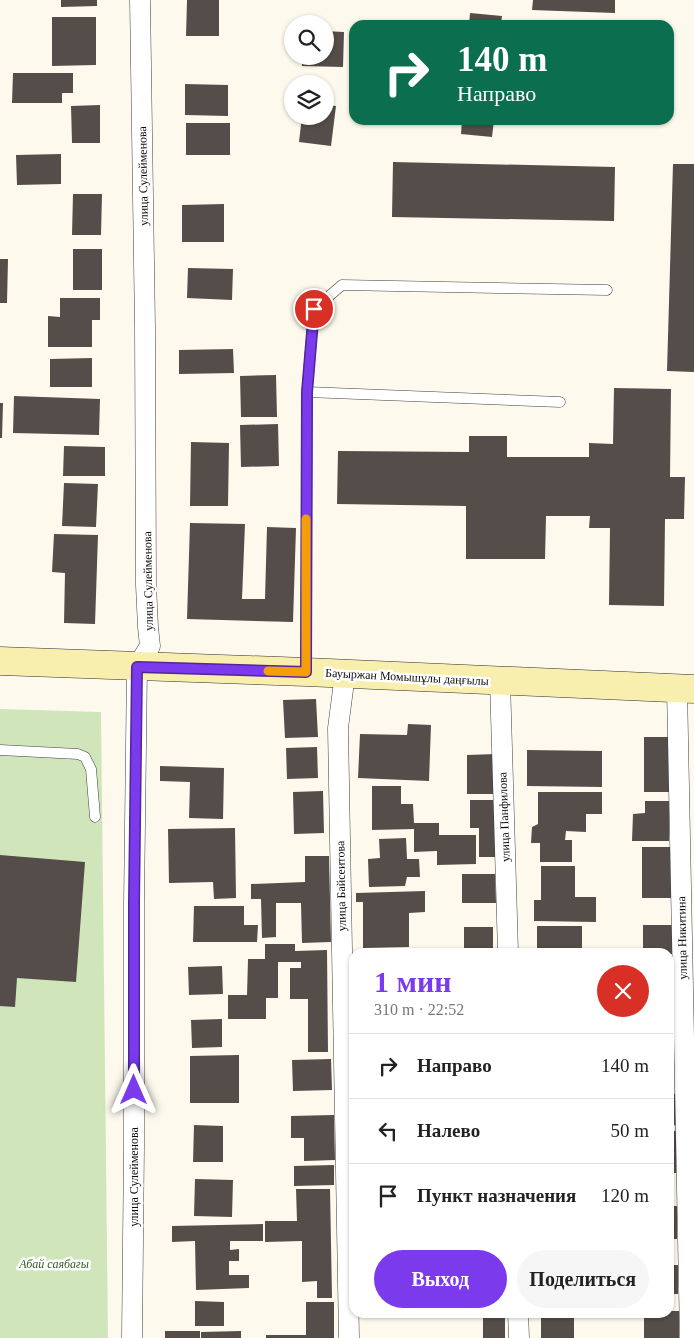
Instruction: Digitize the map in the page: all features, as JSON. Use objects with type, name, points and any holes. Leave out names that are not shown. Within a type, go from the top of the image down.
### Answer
[{"type":"main road","name":"Бауыржан Момышұлы даңғылы","points":[[0,661],[685,688]]},
{"type":"street","name":"улица Сулейменова","points":[[132,1338],[137,667],[150,646],[146,585],[146,327],[140,0]]},
{"type":"street","name":"улица Байсеитова","points":[[345,674],[338,728],[349,1338]]},
{"type":"street","name":"улица Панфилова","points":[[500,681],[508,948]]},
{"type":"street","name":"улица Никитина","points":[[685,688],[690,1338]]},
{"type":"street","points":[[518,1318],[519,1338]]},
{"type":"lane","points":[[306,672],[307,392],[314,309],[342,286],[607,290]]},
{"type":"lane","points":[[307,392],[560,402]]},
{"type":"lane","points":[[0,750],[78,754],[85,757],[91,769],[94,817]]},
{"type":"green space","name":"Абай саябағы","points":[[0,709],[101,712],[108,1338],[0,1338]]},
{"type":"building","points":[[61,0],[97,0],[97,6],[61,7]]},
{"type":"building","points":[[187,0],[219,0],[219,36],[186,36]]},
{"type":"building","points":[[533,0],[615,0],[615,13],[532,10]]},
{"type":"building","points":[[470,13],[502,16],[502,20],[469,20]]},
{"type":"building","points":[[52,17],[96,17],[96,65],[52,66]]},
{"type":"building","points":[[334,31],[344,32],[343,67],[302,66],[334,65]]},
{"type":"building","points":[[13,73],[73,73],[73,93],[62,93],[62,103],[12,103]]},
{"type":"building","points":[[185,84],[228,85],[228,116],[185,115]]},
{"type":"building","points":[[100,105],[100,143],[72,143],[71,106]]},
{"type":"building","points":[[334,106],[336,106],[334,122]]},
{"type":"building","points":[[186,123],[230,123],[230,155],[186,155]]},
{"type":"building","points":[[301,125],[334,125],[331,146],[299,142]]},
{"type":"building","points":[[462,125],[493,125],[492,137],[461,134]]},
{"type":"building","points":[[61,154],[61,184],[17,185],[16,155]]},
{"type":"building","points":[[393,162],[615,167],[614,221],[392,217]]},
{"type":"building","points":[[673,164],[694,164],[694,372],[667,371]]},
{"type":"building","points":[[73,194],[102,194],[101,235],[72,235]]},
{"type":"building","points":[[224,204],[224,242],[182,242],[182,205]]},
{"type":"building","points":[[73,249],[102,249],[102,290],[73,290]]},
{"type":"building","points":[[0,259],[8,259],[7,303],[0,303]]},
{"type":"building","points":[[188,268],[233,269],[232,300],[187,298]]},
{"type":"building","points":[[60,298],[100,298],[100,320],[92,320],[92,347],[48,347],[48,316],[60,317]]},
{"type":"building","points":[[233,349],[234,373],[179,374],[179,350]]},
{"type":"building","points":[[92,358],[92,387],[50,387],[50,359]]},
{"type":"building","points":[[276,375],[277,417],[241,417],[240,376]]},
{"type":"building","points":[[614,388],[671,389],[670,477],[685,477],[684,519],[665,519],[664,606],[609,605],[610,528],[589,528],[590,516],[546,516],[545,559],[466,559],[466,506],[337,504],[338,451],[469,452],[469,436],[507,436],[507,457],[589,457],[589,443],[613,444]]},
{"type":"building","points":[[14,396],[100,399],[99,435],[13,433]]},
{"type":"building","points":[[0,403],[3,403],[2,438],[0,438]]},
{"type":"building","points":[[278,424],[279,466],[241,467],[240,425]]},
{"type":"building","points":[[191,442],[229,443],[228,506],[190,506]]},
{"type":"building","points":[[64,446],[105,447],[105,476],[63,476]]},
{"type":"building","points":[[64,483],[98,484],[96,527],[62,526]]},
{"type":"building","points":[[190,523],[245,524],[242,599],[265,599],[267,527],[296,528],[293,622],[187,619]]},
{"type":"building","points":[[54,534],[98,535],[95,624],[64,623],[65,573],[52,572]]},
{"type":"building","points":[[316,699],[318,737],[285,738],[283,700]]},
{"type":"building","points":[[408,724],[431,725],[429,781],[358,778],[360,734],[407,735]]},
{"type":"building","points":[[644,737],[672,737],[672,792],[644,792]]},
{"type":"building","points":[[317,747],[318,778],[287,779],[286,748]]},
{"type":"building","points":[[527,750],[602,751],[602,787],[527,786]]},
{"type":"building","points":[[496,754],[496,794],[467,794],[467,755]]},
{"type":"building","points":[[160,766],[224,768],[223,819],[189,818],[190,782],[160,781]]},
{"type":"building","points":[[372,786],[401,786],[401,804],[413,804],[414,823],[439,823],[439,835],[476,835],[476,864],[437,865],[437,851],[414,852],[414,829],[372,830]]},
{"type":"building","points":[[323,791],[324,833],[294,834],[293,792]]},
{"type":"building","points":[[538,792],[602,792],[602,814],[586,814],[586,832],[566,831],[565,840],[572,840],[572,862],[540,862],[540,843],[531,843],[532,827],[538,824]]},
{"type":"building","points":[[470,800],[495,800],[495,857],[479,857],[479,828],[470,828]]},
{"type":"building","points":[[645,801],[670,801],[669,841],[632,841],[633,814],[645,813]]},
{"type":"building","points":[[235,828],[236,898],[214,899],[213,882],[169,883],[168,829]]},
{"type":"building","points":[[406,838],[407,859],[419,859],[420,877],[407,877],[405,886],[369,887],[368,859],[380,858],[379,839]]},
{"type":"building","points":[[642,847],[673,847],[674,898],[642,898]]},
{"type":"building","points":[[0,855],[85,862],[76,982],[17,978],[15,1007],[0,1006]]},
{"type":"building","points":[[305,856],[329,856],[331,942],[302,943],[301,903],[276,903],[276,937],[262,938],[261,899],[251,899],[251,884],[305,882]]},
{"type":"building","points":[[541,866],[575,866],[575,897],[596,897],[596,922],[534,921],[534,900],[541,900]]},
{"type":"building","points":[[462,874],[495,874],[496,903],[462,903]]},
{"type":"building","points":[[425,891],[425,912],[409,913],[409,947],[363,948],[363,902],[356,902],[356,893]]},
{"type":"building","points":[[194,906],[244,906],[244,925],[258,925],[257,942],[193,942]]},
{"type":"building","points":[[643,925],[675,925],[676,954],[674,954],[674,948],[643,948]]},
{"type":"building","points":[[537,926],[582,926],[582,948],[537,948]]},
{"type":"building","points":[[464,927],[493,927],[493,948],[464,948]]},
{"type":"building","points":[[265,944],[295,944],[295,951],[327,950],[328,1052],[308,1052],[308,999],[290,999],[290,968],[301,968],[301,962],[278,962],[278,998],[266,998],[266,1019],[228,1019],[228,995],[247,995],[248,959],[265,959]]},
{"type":"building","points":[[222,966],[223,994],[189,995],[188,967]]},
{"type":"building","points":[[674,982],[676,982],[676,1015],[674,1015]]},
{"type":"building","points":[[222,1019],[222,1047],[192,1048],[191,1020]]},
{"type":"building","points":[[674,1033],[676,1033],[677,1066],[674,1066]]},
{"type":"building","points":[[239,1055],[239,1103],[190,1103],[190,1056]]},
{"type":"building","points":[[331,1059],[332,1090],[293,1091],[292,1060]]},
{"type":"building","points":[[674,1094],[677,1094],[677,1125],[674,1125]]},
{"type":"building","points":[[334,1115],[335,1160],[304,1161],[304,1138],[291,1138],[291,1116]]},
{"type":"building","points":[[194,1125],[223,1126],[223,1162],[193,1162]]},
{"type":"building","points":[[674,1131],[676,1131],[676,1173],[674,1173]]},
{"type":"building","points":[[334,1165],[334,1185],[294,1186],[294,1166]]},
{"type":"building","points":[[195,1179],[233,1180],[232,1217],[194,1216]]},
{"type":"building","points":[[296,1189],[330,1189],[332,1298],[317,1298],[317,1281],[302,1282],[302,1241],[265,1242],[265,1221],[297,1221]]},
{"type":"building","points":[[674,1206],[677,1206],[677,1239],[674,1239]]},
{"type":"building","points":[[263,1224],[263,1241],[230,1241],[230,1250],[239,1249],[239,1261],[229,1261],[229,1275],[249,1275],[249,1288],[196,1290],[195,1241],[172,1242],[172,1226]]},
{"type":"building","points":[[674,1265],[678,1265],[678,1294],[674,1294]]},
{"type":"building","points":[[195,1301],[224,1302],[224,1326],[195,1326]]},
{"type":"building","points":[[306,1302],[334,1302],[334,1338],[266,1338],[266,1335],[306,1335]]},
{"type":"building","points":[[674,1311],[679,1311],[679,1338],[644,1338],[644,1318],[674,1318]]},
{"type":"building","points":[[483,1318],[505,1318],[505,1338],[483,1338]]},
{"type":"building","points":[[541,1318],[574,1318],[574,1338],[541,1338]]},
{"type":"building","points":[[165,1331],[200,1331],[200,1338],[165,1338]]},
{"type":"building","points":[[241,1331],[241,1338],[201,1338],[201,1332]]},
{"type":"slow traffic","points":[[268,671],[306,672],[306,519]]},
{"type":"route","points":[[134,1090],[137,667],[306,672],[307,392],[314,309]]}]
